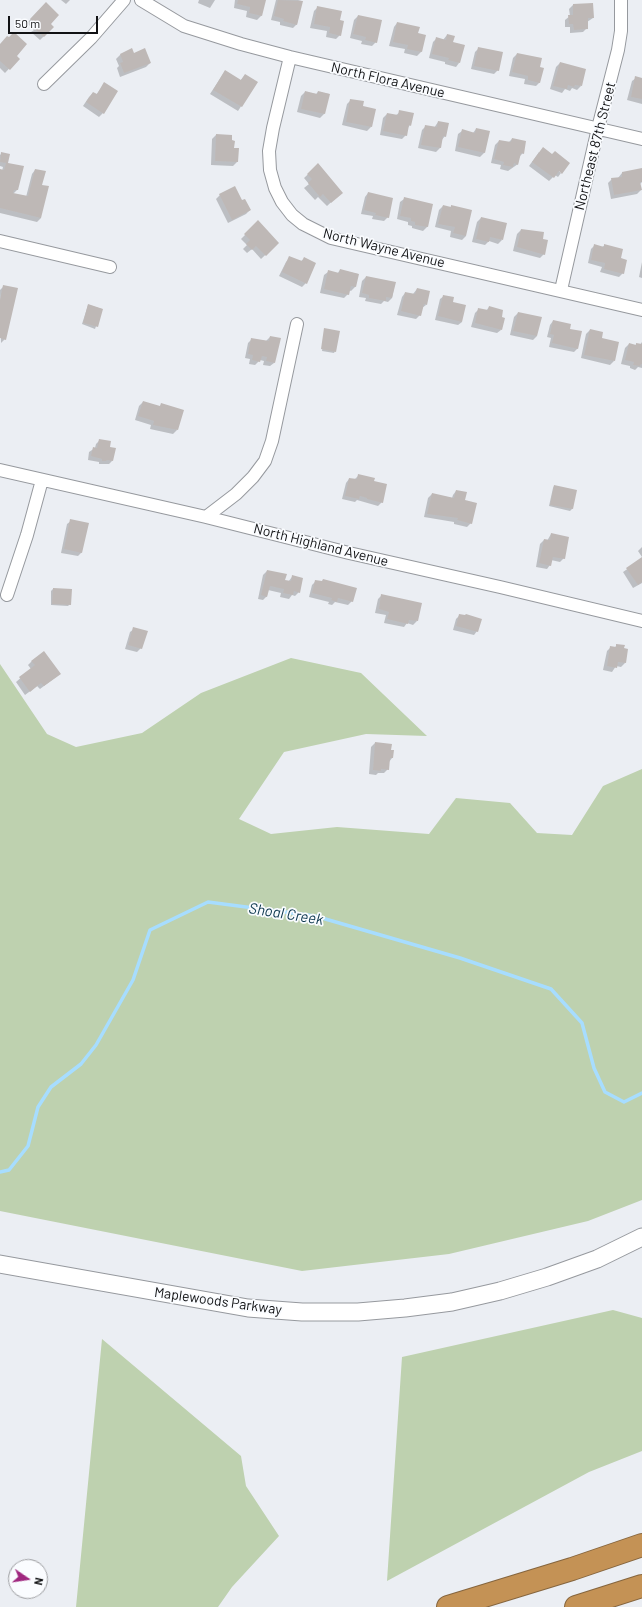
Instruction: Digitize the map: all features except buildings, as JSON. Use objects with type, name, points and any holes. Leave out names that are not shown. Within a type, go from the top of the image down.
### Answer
[{"type":"highway","points":[[448,1607],[572,1569],[642,1545]]},
{"type":"highway","points":[[576,1607],[642,1586]]},
{"type":"main road","name":"Maplewoods Parkway","points":[[0,1264],[248,1308],[302,1312],[358,1312],[452,1302],[500,1291],[547,1277],[597,1259],[642,1237]]},
{"type":"street","points":[[44,84],[91,38],[124,0]]},
{"type":"street","name":"North Flora Avenue","points":[[141,0],[184,26],[218,38],[290,57],[642,139]]},
{"type":"street","name":"Northeast 87th Street","points":[[560,290],[618,50],[621,31],[621,0]]},
{"type":"street","name":"North Wayne Avenue","points":[[290,57],[273,128],[269,151],[270,170],[275,188],[282,202],[292,215],[303,224],[314,231],[331,238],[642,310]]},
{"type":"street","points":[[0,241],[110,266]]},
{"type":"street","points":[[206,517],[236,494],[253,477],[264,461],[272,440],[297,324]]},
{"type":"street","name":"North Highland Avenue","points":[[0,470],[206,517],[349,553],[642,621]]},
{"type":"street","points":[[7,595],[27,535],[42,480]]},
{"type":"green space","points":[[291,658],[361,673],[427,736],[366,734],[284,752],[239,819],[271,834],[337,827],[429,834],[456,798],[510,803],[537,833],[572,835],[603,786],[642,769],[642,1200],[588,1221],[449,1254],[302,1271],[0,1211],[0,664],[47,734],[76,747],[142,733],[201,693]]},
{"type":"green space","points":[[613,1310],[642,1318],[642,1451],[589,1472],[387,1581],[402,1357]]},
{"type":"green space","points":[[102,1339],[241,1456],[246,1486],[279,1536],[232,1587],[218,1607],[76,1607]]},
{"type":"waterway","name":"Shoal Creek","points":[[0,1172],[9,1170],[28,1146],[38,1107],[51,1087],[81,1064],[96,1045],[133,980],[150,930],[208,902],[315,916],[460,958],[551,989],[582,1023],[594,1068],[605,1092],[624,1102],[642,1093]]}]
